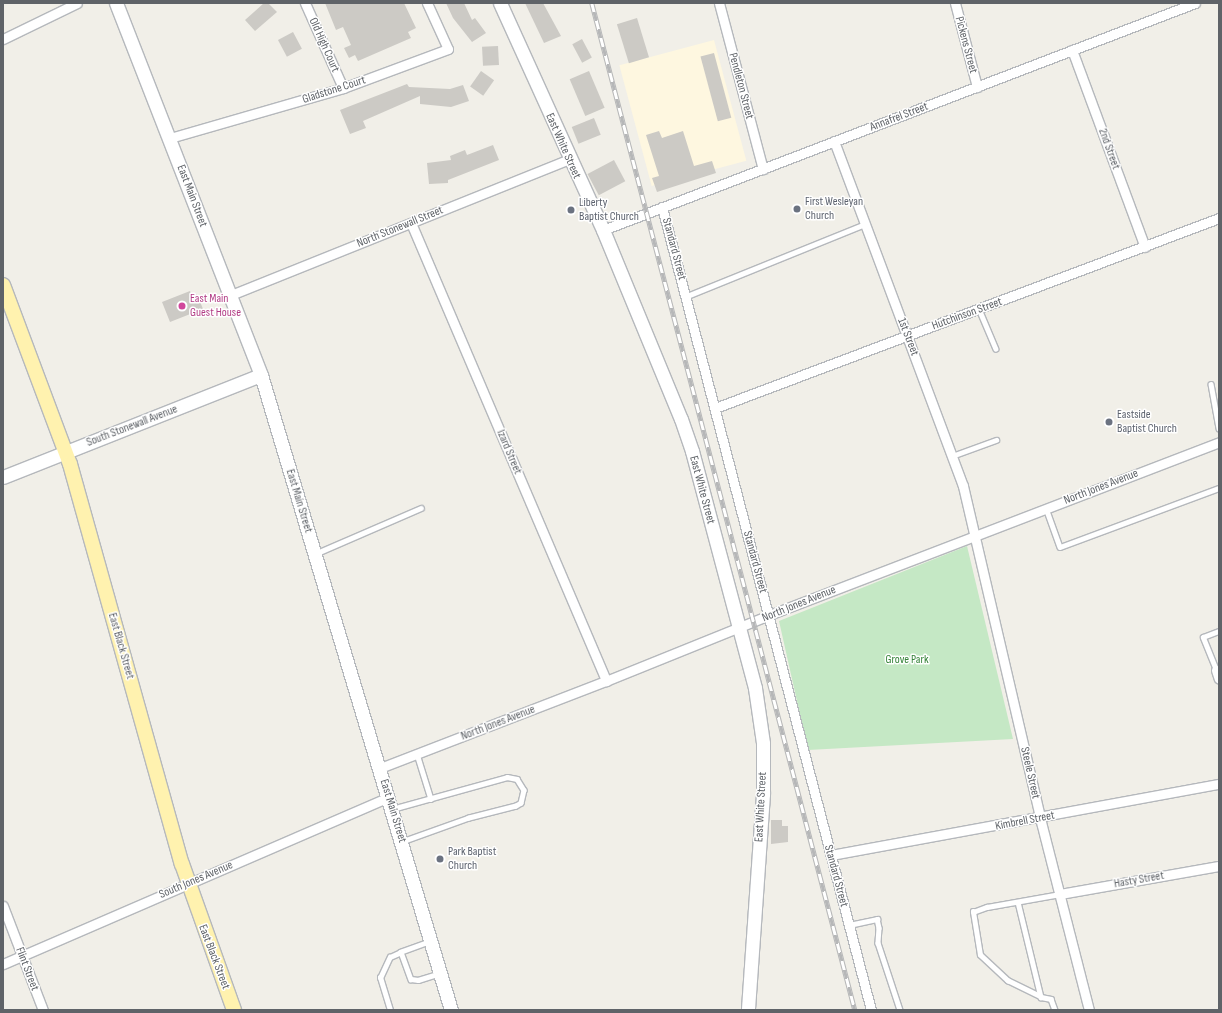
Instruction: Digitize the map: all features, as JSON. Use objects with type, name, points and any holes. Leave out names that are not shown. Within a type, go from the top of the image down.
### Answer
[{"type":"main road","name":"East Black Street","points":[[3,285],[66,452],[188,884],[234,1010]]},
{"type":"street","points":[[3,39],[77,3]]},
{"type":"street","name":"East Main Street","points":[[116,3],[170,138],[261,375],[442,973],[451,1010]]},
{"type":"street","name":"Old High Court","points":[[305,3],[343,88]]},
{"type":"street","name":"Gladstone Court","points":[[170,138],[343,88],[448,49],[427,3]]},
{"type":"street","name":"East White Street","points":[[500,3],[569,159],[603,230],[692,450],[755,688],[763,743],[763,794],[748,1010]]},
{"type":"street","name":"Pendleton Street","points":[[719,3],[762,169]]},
{"type":"street","name":"Pickens Street","points":[[954,3],[977,87]]},
{"type":"street","name":"Annafrel Street","points":[[603,230],[1193,3]]},
{"type":"street","name":"2nd Street","points":[[1072,50],[1145,247]]},
{"type":"street","name":"1st Street","points":[[834,141],[963,486],[974,536]]},
{"type":"street","name":"North Stonewall Street","points":[[231,295],[569,159]]},
{"type":"street","name":"Standard Street","points":[[662,207],[687,296],[871,1010]]},
{"type":"street","name":"Hutchinson Street","points":[[715,408],[1219,218]]},
{"type":"street","name":"Izard Street","points":[[411,223],[606,681]]},
{"type":"street","name":"South Stonewall Avenue","points":[[3,477],[261,375]]},
{"type":"street","name":"North Jones Avenue","points":[[380,768],[740,628],[769,614],[1219,442]]},
{"type":"street","name":"Steele Street","points":[[974,536],[1040,818],[1089,1010]]},
{"type":"street","name":"Kimbrell Street","points":[[831,854],[1040,818],[1219,784]]},
{"type":"street","name":"South Jones Avenue","points":[[3,964],[188,884],[390,803]]},
{"type":"street","name":"Hasty Street","points":[[1060,894],[1219,866]]},
{"type":"street","name":"Flint Street","points":[[3,906],[43,1010]]},
{"type":"lane","points":[[687,296],[865,224]]},
{"type":"lane","points":[[980,309],[996,349]]},
{"type":"lane","points":[[1211,384],[1219,428]]},
{"type":"lane","points":[[952,456],[996,440]]},
{"type":"lane","points":[[1046,508],[1060,547],[1219,488]]},
{"type":"lane","points":[[315,554],[421,508]]},
{"type":"lane","points":[[1217,675],[1203,637],[1219,631]]},
{"type":"lane","points":[[417,754],[432,799]]},
{"type":"lane","points":[[390,803],[432,799],[508,778],[518,779],[524,790],[521,803],[516,806],[469,818],[402,842]]},
{"type":"lane","points":[[1055,1010],[1051,999],[1041,997],[1008,981],[980,955],[973,912],[1060,894]]},
{"type":"lane","points":[[1018,902],[1041,997]]},
{"type":"lane","points":[[849,924],[877,919],[879,928],[878,943],[900,1010]]},
{"type":"lane","points":[[390,1010],[380,978],[390,957],[432,941]]},
{"type":"lane","points":[[401,952],[411,979],[418,980],[442,973]]},
{"type":"shaded area","points":[[714,40],[746,161],[652,186],[619,65]]},
{"type":"green space","name":"Grove Park","points":[[967,546],[1013,739],[808,750],[779,621]]},
{"type":"building","points":[[264,3],[268,3],[277,12],[255,31],[245,20]]},
{"type":"building","points":[[325,3],[404,3],[416,28],[408,32],[411,38],[358,61],[355,55],[349,58],[344,48],[351,45],[343,27],[336,30]]},
{"type":"building","points":[[446,3],[464,3],[472,20],[475,18],[486,33],[472,42],[453,18]]},
{"type":"building","points":[[525,3],[543,3],[561,36],[544,43]]},
{"type":"building","points":[[637,18],[649,57],[629,63],[617,24]]},
{"type":"building","points":[[293,32],[302,49],[287,57],[278,40]]},
{"type":"building","points":[[582,39],[592,58],[582,63],[572,44]]},
{"type":"building","points":[[498,46],[499,65],[483,66],[482,47]]},
{"type":"building","points":[[714,53],[731,118],[718,121],[700,57]]},
{"type":"building","points":[[481,71],[494,80],[483,96],[470,87]]},
{"type":"building","points":[[589,71],[605,108],[585,116],[570,79]]},
{"type":"building","points":[[407,84],[409,87],[450,89],[463,85],[469,101],[451,107],[420,104],[420,96],[363,121],[366,128],[350,134],[340,110]]},
{"type":"building","points":[[594,118],[601,135],[578,144],[572,127]]},
{"type":"building","points":[[659,131],[662,138],[683,131],[694,166],[712,161],[716,173],[657,192],[652,178],[659,176],[646,135]]},
{"type":"building","points":[[493,145],[499,160],[448,180],[448,183],[429,184],[427,163],[451,160],[450,156],[465,150],[467,155]]},
{"type":"building","points":[[614,160],[625,181],[599,195],[588,174]]},
{"type":"building","name":"East Main Guest House","points":[[190,291],[192,296],[197,294],[203,309],[170,322],[162,302]]},
{"type":"building","points":[[771,820],[782,820],[782,826],[788,826],[788,842],[771,844]]},
{"type":"railway","points":[[592,3],[855,1010]]},
{"type":"place","name":"First Wesleyan Church","points":[[797,209]]},
{"type":"place","name":"Liberty Baptist Church","points":[[571,210]]},
{"type":"place","name":"East Main Guest House","points":[[182,306]]},
{"type":"place","name":"Eastside Baptist Church","points":[[1109,422]]},
{"type":"place","name":"Park Baptist Church","points":[[440,859]]}]
